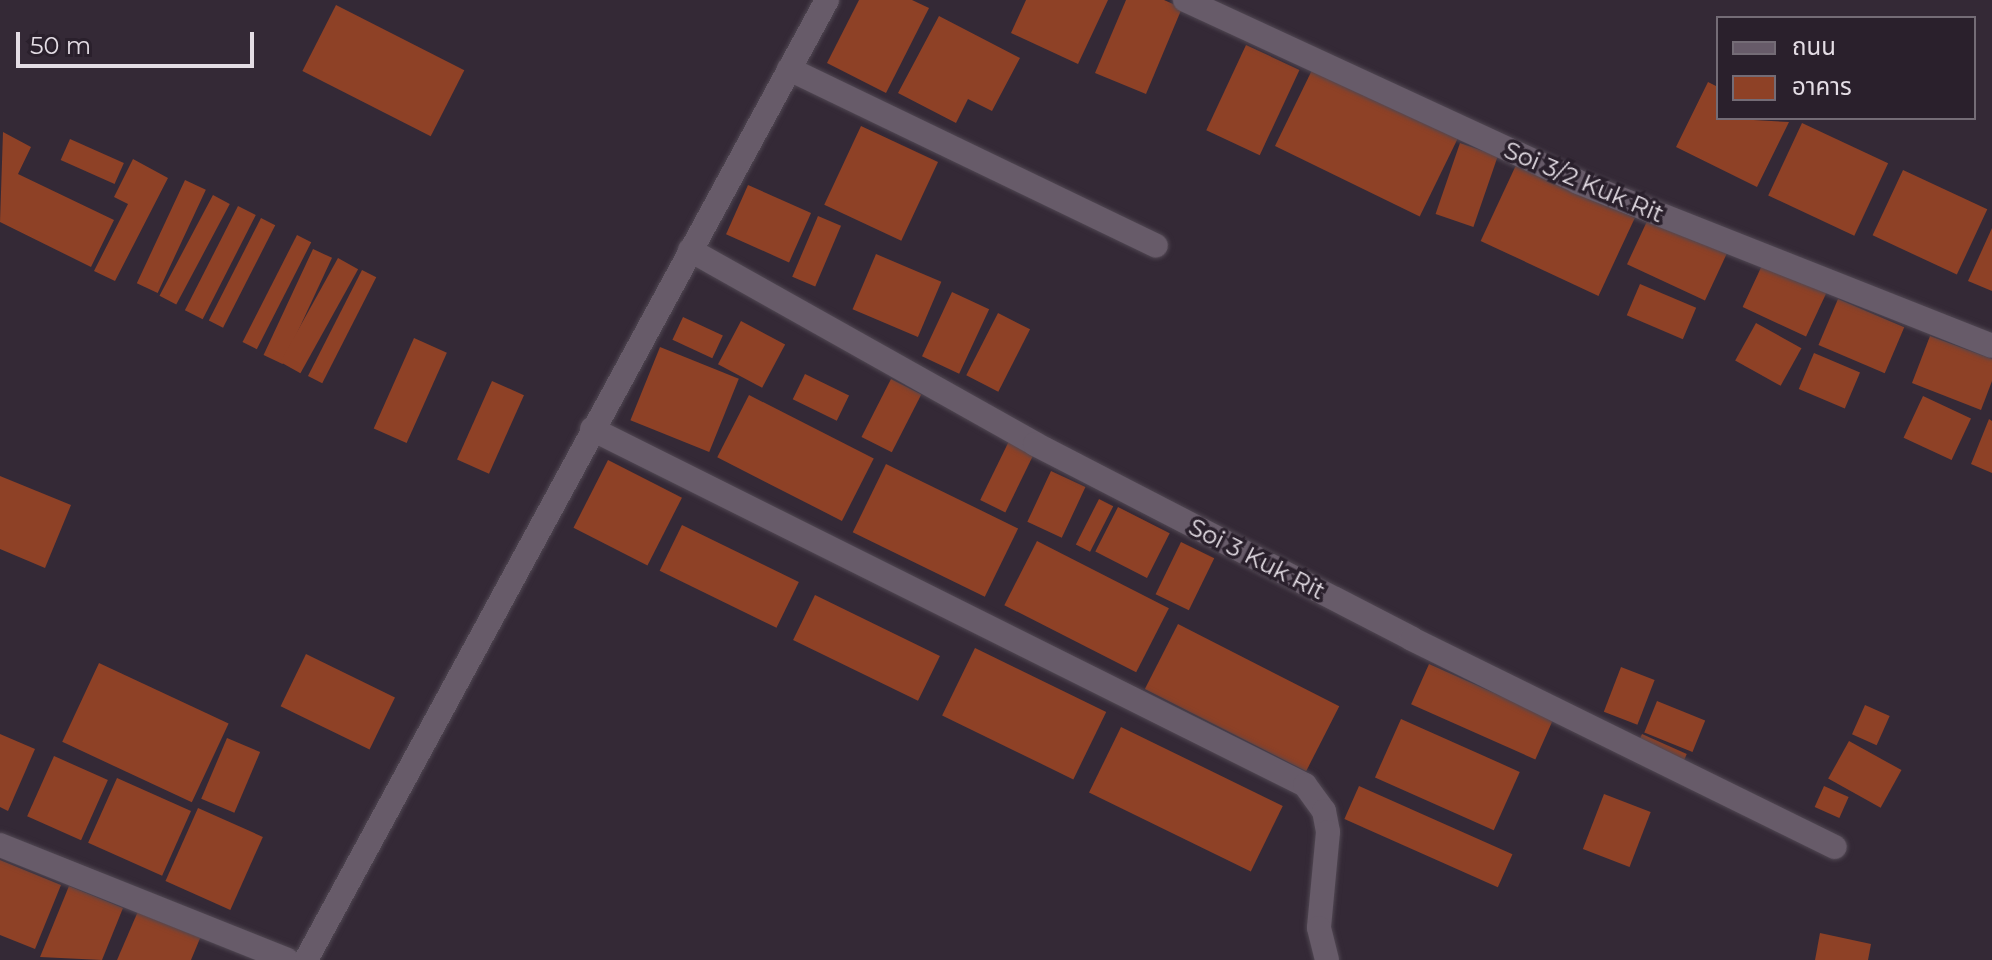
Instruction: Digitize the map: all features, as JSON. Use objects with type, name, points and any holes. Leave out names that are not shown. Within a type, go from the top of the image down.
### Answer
[{"type":"street","points":[[306,960],[827,0]]},
{"type":"street","name":"Soi 3/2 Kuk Rit","points":[[1185,0],[1578,182],[1992,346]]},
{"type":"street","points":[[789,69],[1156,246]]},
{"type":"street","name":"Soi 3 Kuk Rit","points":[[690,250],[1035,444],[1412,639],[1835,847]]},
{"type":"street","points":[[592,429],[1305,785],[1324,811],[1328,832],[1319,928],[1327,960]]},
{"type":"street","points":[[0,845],[287,960]]},
{"type":"building","points":[[859,0],[912,0],[929,8],[886,93],[827,63]]},
{"type":"building","points":[[1026,0],[1108,0],[1078,64],[1011,33]]},
{"type":"building","points":[[1126,0],[1164,0],[1182,8],[1146,94],[1095,73]]},
{"type":"building","points":[[336,5],[464,70],[431,136],[302,71]]},
{"type":"building","points":[[939,16],[1020,58],[992,111],[968,99],[956,123],[898,93]]},
{"type":"building","points":[[1246,45],[1299,70],[1260,155],[1206,130]]},
{"type":"building","points":[[1314,66],[1459,137],[1420,217],[1275,146]]},
{"type":"building","points":[[1708,82],[1716,86],[1716,120],[1789,122],[1757,187],[1676,147]]},
{"type":"building","points":[[1802,123],[1888,163],[1854,236],[1768,196]]},
{"type":"building","points":[[861,126],[938,162],[901,241],[824,205]]},
{"type":"building","points":[[3,132],[31,147],[18,174],[114,220],[91,267],[0,222]]},
{"type":"building","points":[[70,139],[124,163],[115,184],[61,160]]},
{"type":"building","points":[[1460,143],[1498,156],[1473,227],[1436,214]]},
{"type":"building","points":[[133,159],[168,178],[115,281],[94,271],[128,204],[114,197]]},
{"type":"building","points":[[1517,163],[1635,218],[1598,296],[1481,241]]},
{"type":"building","points":[[1903,170],[1987,209],[1957,275],[1873,235]]},
{"type":"building","points":[[185,180],[206,190],[158,293],[137,283]]},
{"type":"building","points":[[748,185],[811,213],[789,262],[726,234]]},
{"type":"building","points":[[213,195],[230,204],[176,305],[159,296]]},
{"type":"building","points":[[238,206],[256,215],[203,319],[185,310]]},
{"type":"building","points":[[818,216],[841,226],[815,287],[792,277]]},
{"type":"building","points":[[1649,217],[1727,253],[1705,300],[1627,264]]},
{"type":"building","points":[[261,218],[275,225],[223,328],[209,320]]},
{"type":"building","points":[[1992,228],[1992,291],[1968,281]]},
{"type":"building","points":[[297,235],[311,242],[257,349],[243,342]]},
{"type":"building","points":[[313,249],[332,258],[283,364],[264,355]]},
{"type":"building","points":[[876,254],[941,282],[918,337],[853,309]]},
{"type":"building","points":[[338,258],[358,269],[300,373],[280,362]]},
{"type":"building","points":[[1765,259],[1828,289],[1806,337],[1743,307]]},
{"type":"building","points":[[362,270],[376,277],[322,383],[308,376]]},
{"type":"building","points":[[1640,284],[1696,308],[1683,339],[1627,315]]},
{"type":"building","points":[[952,292],[989,309],[959,374],[922,356]]},
{"type":"building","points":[[1838,299],[1904,327],[1885,373],[1818,345]]},
{"type":"building","points":[[998,313],[1030,329],[998,392],[966,375]]},
{"type":"building","points":[[683,317],[723,336],[712,358],[672,340]]},
{"type":"building","points":[[741,321],[785,344],[762,388],[718,364]]},
{"type":"building","points":[[1756,323],[1801,348],[1781,386],[1735,361]]},
{"type":"building","points":[[1930,336],[1992,359],[1992,381],[1981,410],[1912,383]]},
{"type":"building","points":[[414,338],[447,353],[407,443],[374,428]]},
{"type":"building","points":[[660,347],[739,379],[709,452],[630,420]]},
{"type":"building","points":[[1814,353],[1860,373],[1845,408],[1799,389]]},
{"type":"building","points":[[805,374],[849,395],[837,421],[793,399]]},
{"type":"building","points":[[891,379],[921,394],[892,452],[861,437]]},
{"type":"building","points":[[492,381],[524,395],[489,474],[457,460]]},
{"type":"building","points":[[749,395],[874,459],[842,521],[717,457]]},
{"type":"building","points":[[1923,396],[1971,418],[1952,460],[1904,438]]},
{"type":"building","points":[[1989,419],[1992,421],[1992,473],[1971,464]]},
{"type":"building","points":[[1010,439],[1035,451],[1005,512],[980,500]]},
{"type":"building","points":[[608,460],[682,498],[647,565],[573,528]]},
{"type":"building","points":[[886,464],[1018,528],[985,597],[853,532]]},
{"type":"building","points":[[1051,471],[1085,487],[1062,538],[1027,522]]},
{"type":"building","points":[[0,476],[71,505],[45,568],[0,549]]},
{"type":"building","points":[[1099,499],[1113,506],[1090,552],[1076,544]]},
{"type":"building","points":[[1118,507],[1170,533],[1147,578],[1095,552]]},
{"type":"building","points":[[682,525],[799,582],[776,628],[660,571]]},
{"type":"building","points":[[1037,541],[1169,608],[1136,672],[1004,605]]},
{"type":"building","points":[[1181,542],[1214,558],[1189,610],[1156,594]]},
{"type":"building","points":[[815,595],[940,656],[918,701],[793,640]]},
{"type":"building","points":[[1178,624],[1339,706],[1306,771],[1145,689]]},
{"type":"building","points":[[975,648],[1106,712],[1073,779],[942,715]]},
{"type":"building","points":[[306,654],[395,697],[370,750],[281,706]]},
{"type":"building","points":[[99,663],[229,723],[192,802],[62,742]]},
{"type":"building","points":[[1429,664],[1553,719],[1535,760],[1411,704]]},
{"type":"building","points":[[1621,667],[1655,680],[1637,725],[1604,712]]},
{"type":"building","points":[[1657,701],[1705,720],[1692,752],[1644,733]]},
{"type":"building","points":[[1865,705],[1890,716],[1877,745],[1852,734]]},
{"type":"building","points":[[1401,719],[1520,772],[1494,830],[1375,777]]},
{"type":"building","points":[[1121,727],[1283,806],[1251,872],[1089,793]]},
{"type":"building","points":[[0,734],[35,749],[8,811],[0,807]]},
{"type":"building","points":[[1642,734],[1687,754],[1681,767],[1636,747]]},
{"type":"building","points":[[227,738],[260,752],[234,813],[201,799]]},
{"type":"building","points":[[1849,741],[1901,770],[1881,808],[1828,779]]},
{"type":"building","points":[[54,756],[108,780],[81,840],[27,816]]},
{"type":"building","points":[[117,778],[191,811],[162,876],[88,843]]},
{"type":"building","points":[[1359,786],[1512,854],[1498,887],[1344,819]]},
{"type":"building","points":[[1824,786],[1849,797],[1839,818],[1815,807]]},
{"type":"building","points":[[1604,794],[1651,812],[1630,867],[1583,849]]},
{"type":"building","points":[[198,808],[263,837],[230,910],[165,881]]},
{"type":"building","points":[[0,860],[61,885],[35,949],[0,935]]},
{"type":"building","points":[[69,886],[123,908],[102,960],[40,957]]},
{"type":"building","points":[[139,909],[201,936],[191,960],[117,960]]},
{"type":"building","points":[[1820,933],[1871,944],[1868,960],[1815,960]]}]
